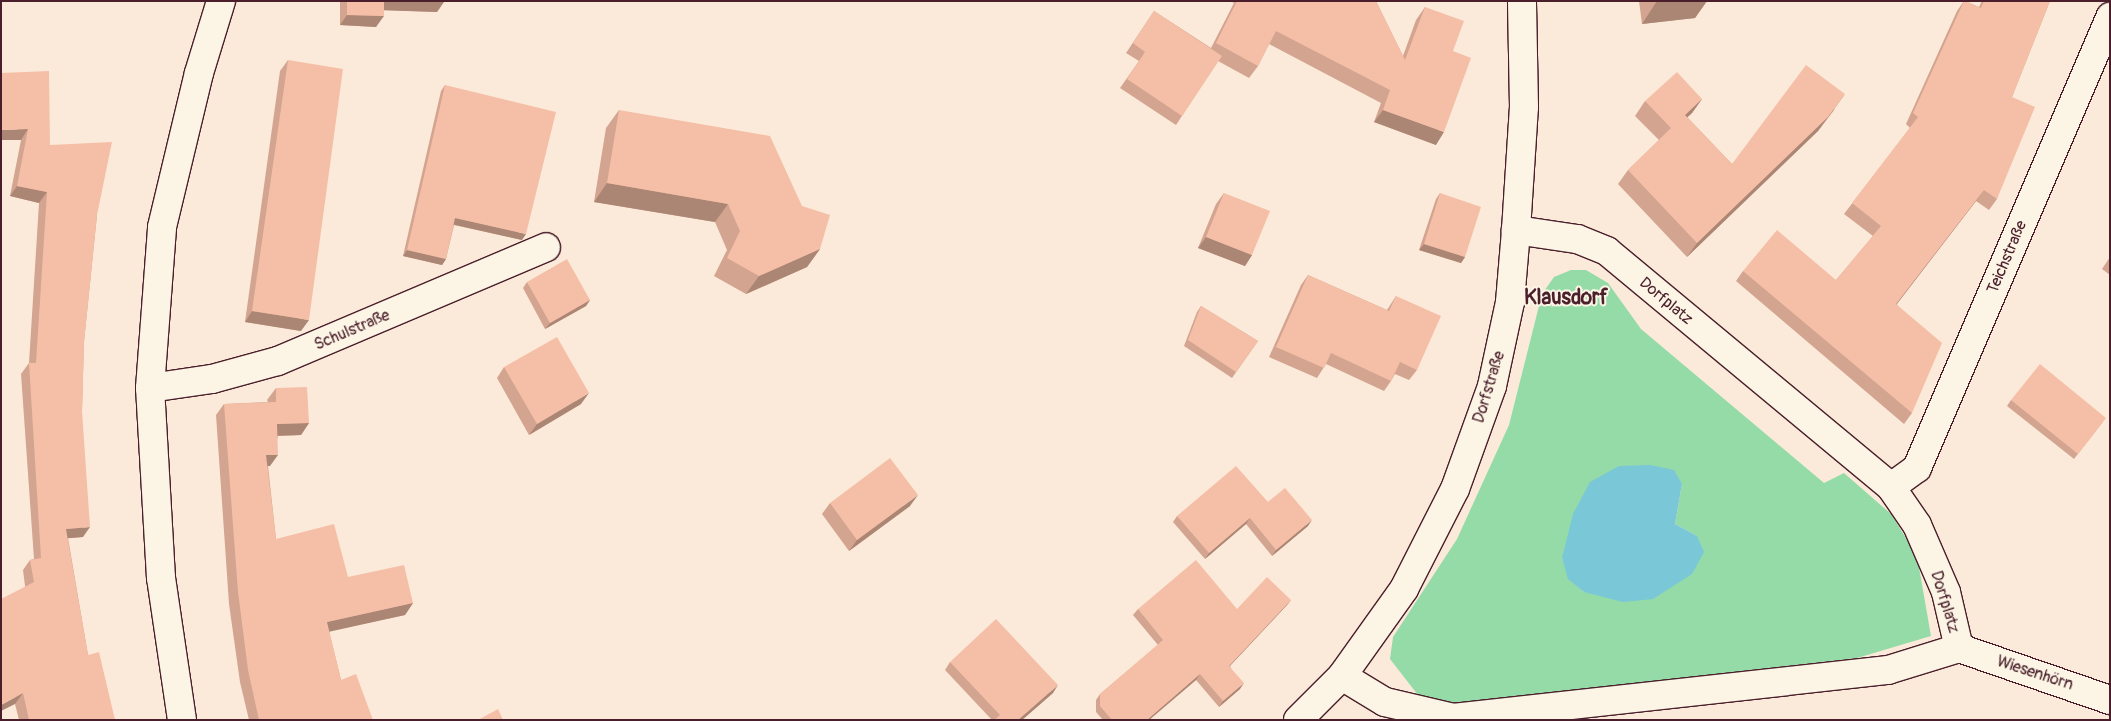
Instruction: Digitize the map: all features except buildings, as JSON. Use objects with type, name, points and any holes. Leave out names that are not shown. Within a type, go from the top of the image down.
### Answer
[{"type":"street","points":[[182,720],[161,578],[150,388],[162,227],[198,73],[221,1]]},
{"type":"street","name":"Dorfstraße","points":[[1298,720],[1342,676],[1404,589],[1455,489],[1492,386],[1504,338],[1516,230],[1524,107],[1522,1]]},
{"type":"street","name":"Teichstraße","points":[[1891,487],[1917,468],[2110,17]]},
{"type":"street","name":"Dorfplatz","points":[[1342,676],[1386,702],[1453,718],[1888,670],[1959,648],[1946,592],[1917,525],[1891,487],[1607,251],[1577,239],[1516,230]]},
{"type":"street","name":"Schulstraße","points":[[150,388],[212,379],[278,361],[546,247]]},
{"type":"street","name":"Wiesenhörn","points":[[1959,648],[2110,700]]},
{"type":"green space","points":[[1571,270],[1586,270],[1608,283],[1641,329],[1824,483],[1844,473],[1891,514],[1917,556],[1931,636],[1857,658],[1453,704],[1418,695],[1390,659],[1393,637],[1457,539],[1509,425],[1542,294],[1554,277]],"holes":[[[1682,484],[1675,524],[1697,536],[1584,592],[1569,579],[1562,558]]]},
{"type":"water","points":[[1650,465],[1674,470],[1682,484],[1675,524],[1697,536],[1704,552],[1692,574],[1653,599],[1623,602],[1584,592],[1568,579],[1562,558],[1573,514],[1590,482],[1619,466]]},
{"type":"district","name":"Klausdorf","points":[[1566,298]]}]
